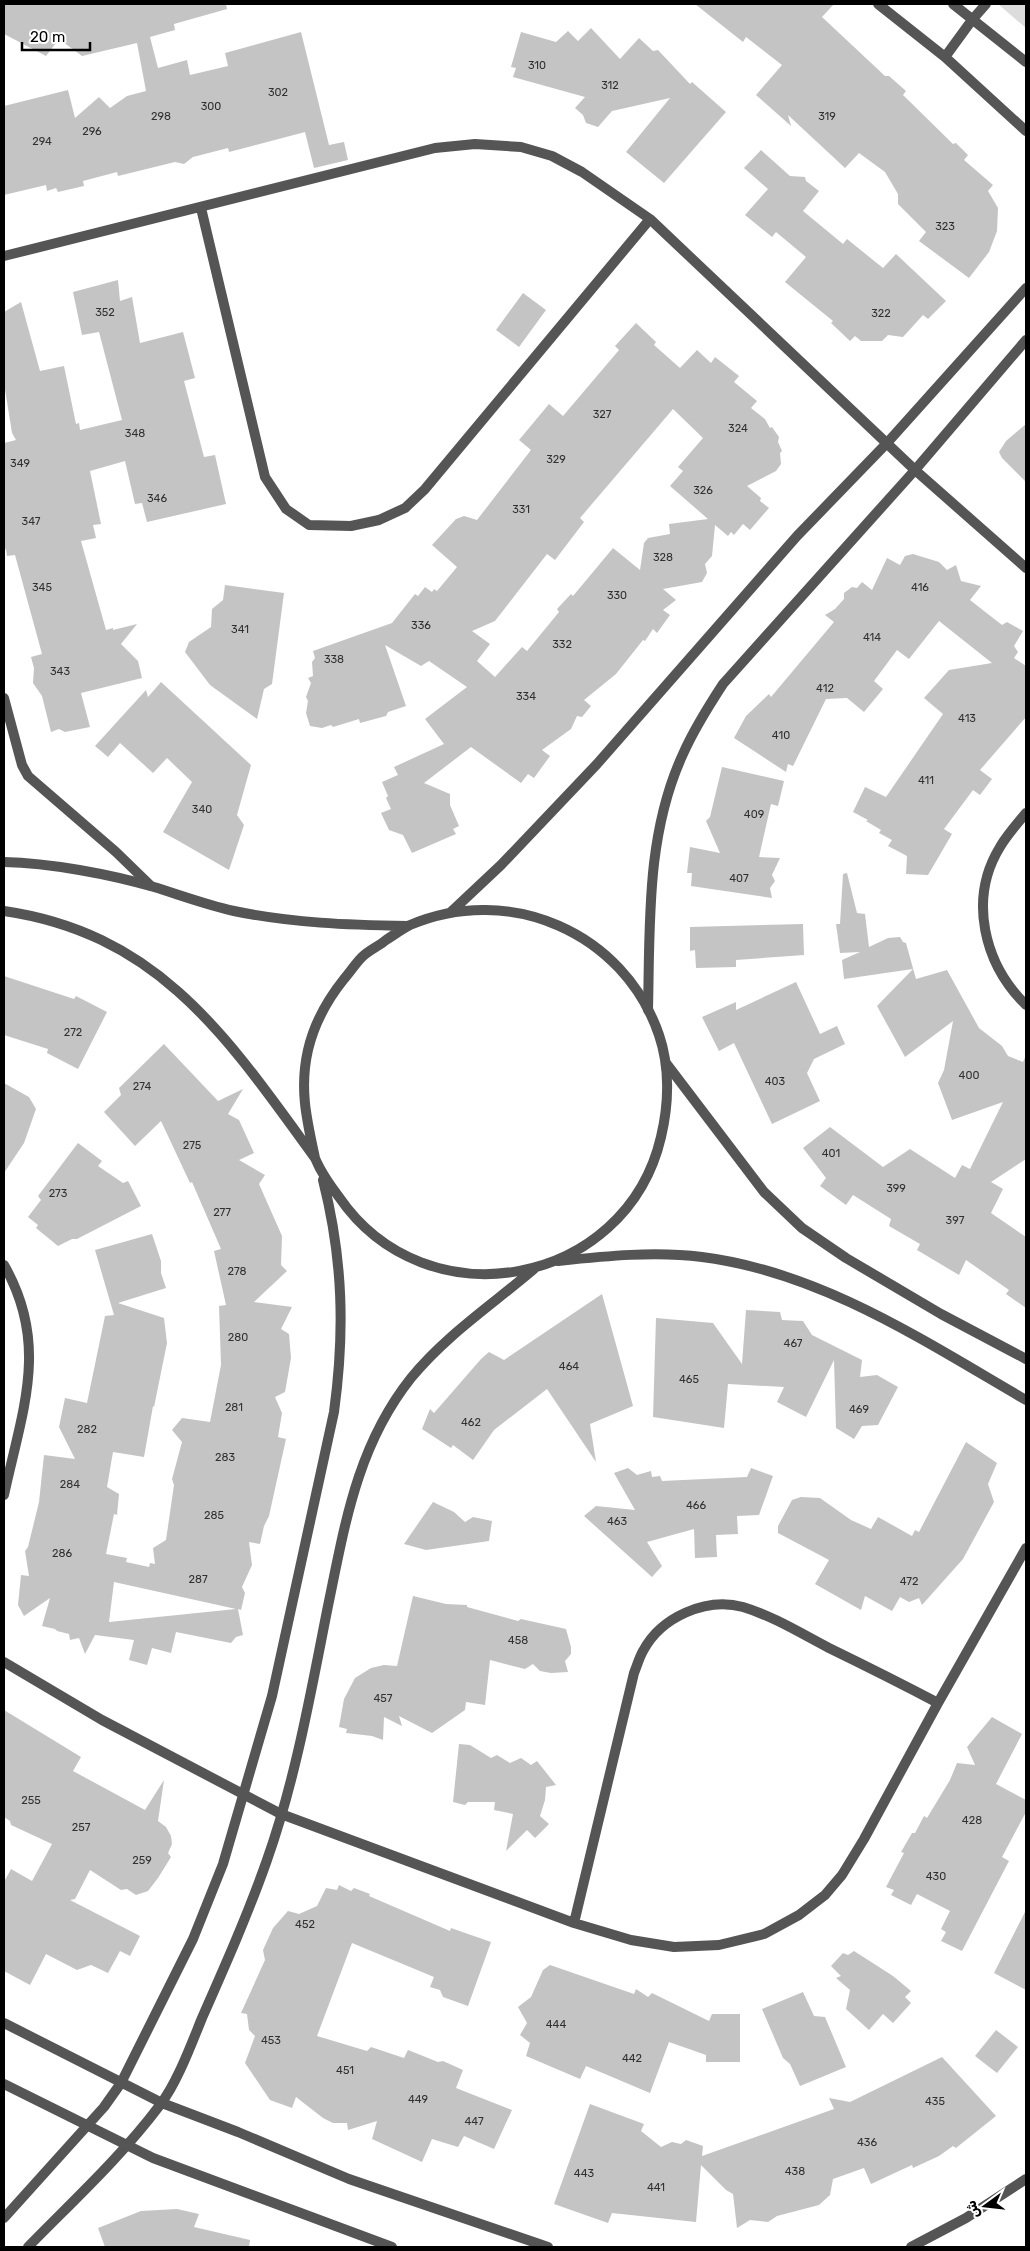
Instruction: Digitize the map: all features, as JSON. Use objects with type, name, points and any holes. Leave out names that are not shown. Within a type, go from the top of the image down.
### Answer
[{"type":"street","points":[[878,4],[945,57],[1026,131]]},
{"type":"street","points":[[953,4],[1026,62]]},
{"type":"street","points":[[945,57],[986,4]]},
{"type":"street","points":[[4,256],[202,208],[379,160],[435,148],[475,144],[521,147],[552,156],[582,172],[650,219],[915,470],[1026,568]]},
{"type":"street","points":[[202,208],[265,477],[286,509],[309,525],[351,526],[378,520],[405,508],[425,489],[650,219]]},
{"type":"street","points":[[451,912],[501,866],[549,816],[637,720],[797,536],[887,443],[1026,288]]},
{"type":"street","points":[[648,1010],[652,871],[658,831],[666,800],[682,754],[701,718],[723,684],[915,470],[1026,340]]},
{"type":"street","points":[[4,698],[22,765],[28,776],[116,852],[150,886]]},
{"type":"street","points":[[1026,813],[1000,847],[989,870],[983,896],[983,922],[988,947],[998,971],[1013,992],[1026,1005]]},
{"type":"street","points":[[4,862],[75,871],[150,886],[233,911],[290,920],[351,925],[408,926]]},
{"type":"street","points":[[4,2218],[104,2107],[121,2083],[193,1939],[223,1864],[272,1696],[332,1422],[342,1343],[340,1274],[336,1239],[303,1104],[308,1050],[328,998],[363,956],[408,926],[451,912],[498,909],[544,919],[586,939],[622,970],[648,1010],[659,1036],[666,1063],[667,1111],[656,1158],[633,1201],[600,1236],[558,1261],[534,1269],[485,1276],[436,1269],[391,1248],[352,1217],[321,1172]]},
{"type":"street","points":[[4,911],[31,915],[103,940],[137,960],[171,985],[196,1006],[242,1057],[316,1158]]},
{"type":"street","points":[[666,1063],[764,1192],[802,1228],[846,1258],[933,1309],[1026,1359]]},
{"type":"street","points":[[558,1261],[654,1254],[702,1257],[748,1265],[794,1278],[838,1296],[927,1343],[1026,1400]]},
{"type":"street","points":[[4,1265],[15,1284],[24,1310],[30,1338],[30,1366],[4,1495]]},
{"type":"street","points":[[28,2247],[126,2146],[162,2103],[189,2050],[222,1974],[267,1860],[281,1814],[299,1748],[349,1504],[363,1459],[384,1417],[411,1379],[442,1344],[534,1269]]},
{"type":"street","points":[[4,1662],[102,1720],[281,1814],[574,1923],[631,1940],[674,1947],[719,1945],[764,1934],[799,1915],[825,1895],[842,1875],[864,1839],[1026,1548]]},
{"type":"street","points":[[574,1923],[634,1673],[643,1651],[657,1632],[675,1618],[696,1608],[720,1605],[743,1607],[785,1626],[938,1703]]},
{"type":"street","points":[[4,2023],[162,2103],[238,2132],[349,2179],[548,2247]]},
{"type":"street","points":[[4,2084],[152,2158],[392,2247]]},
{"type":"street","points":[[911,2247],[966,2218],[1026,2179]]},
{"type":"shaded area","points":[[998,4],[1026,4],[1026,28]]},
{"type":"building","points":[[4,4],[226,4],[227,9],[174,24],[175,30],[150,37],[158,68],[187,60],[190,75],[228,66],[225,53],[301,32],[329,145],[344,142],[348,160],[314,168],[305,132],[229,152],[228,148],[193,157],[184,164],[175,162],[118,176],[117,172],[83,181],[84,186],[58,192],[56,188],[47,191],[46,185],[4,195],[4,106],[68,90],[75,118],[99,97],[110,108],[127,96],[146,91],[137,43],[82,56],[59,39],[46,56],[4,34]]},
{"type":"building","points":[[695,4],[834,4],[822,17],[885,76],[889,76],[906,91],[903,95],[953,144],[956,143],[968,155],[964,160],[993,185],[988,191],[998,208],[997,231],[989,252],[969,278],[919,241],[926,232],[898,204],[898,194],[885,172],[859,153],[845,168],[788,115],[791,126],[756,95],[782,65],[746,37],[743,42]]},
{"type":"building","points":[[591,28],[620,59],[639,38],[653,51],[658,50],[690,84],[692,82],[726,112],[664,183],[626,152],[670,98],[612,111],[598,127],[586,123],[583,115],[575,108],[585,97],[513,77],[516,68],[511,67],[521,32],[556,42],[568,31],[578,41]]},
{"type":"building","points":[[761,150],[790,176],[805,177],[806,181],[819,191],[803,211],[843,244],[847,239],[883,268],[896,254],[946,301],[928,319],[923,315],[903,337],[888,335],[882,341],[861,341],[855,336],[850,341],[831,323],[833,321],[785,282],[806,257],[776,232],[772,237],[745,215],[768,189],[744,168]]},
{"type":"building","points":[[118,280],[120,301],[132,297],[140,343],[183,332],[195,378],[184,381],[204,457],[215,455],[226,504],[147,522],[142,503],[135,504],[125,461],[90,471],[101,524],[93,525],[96,538],[81,541],[106,630],[137,624],[121,644],[138,661],[142,678],[81,693],[90,727],[65,732],[59,729],[51,732],[42,696],[33,683],[34,668],[31,657],[42,654],[15,555],[7,556],[6,549],[4,550],[4,443],[16,440],[12,433],[4,383],[4,312],[21,302],[40,371],[64,366],[76,424],[79,423],[80,430],[122,420],[99,332],[82,335],[73,292]]},
{"type":"building","points":[[523,293],[546,310],[519,347],[496,330]]},
{"type":"building","points":[[636,323],[656,342],[654,345],[680,368],[697,350],[711,363],[715,357],[739,376],[734,382],[757,401],[751,408],[765,419],[770,428],[772,427],[779,437],[778,442],[782,451],[780,453],[781,464],[776,471],[747,486],[769,508],[750,530],[743,524],[734,535],[731,532],[728,536],[715,525],[712,556],[705,564],[707,573],[702,582],[663,589],[676,600],[663,610],[670,615],[657,633],[653,629],[616,674],[584,700],[591,706],[582,717],[577,716],[571,729],[542,750],[550,756],[534,778],[528,774],[521,783],[471,747],[424,783],[450,794],[450,805],[459,826],[453,829],[456,834],[412,853],[403,835],[389,830],[381,813],[391,809],[382,782],[398,775],[394,767],[444,744],[425,719],[467,687],[429,661],[421,666],[385,645],[406,706],[388,712],[386,716],[360,723],[359,719],[333,727],[331,725],[322,728],[310,726],[306,713],[308,701],[306,697],[311,683],[308,678],[313,676],[312,662],[315,658],[313,651],[392,623],[415,594],[418,596],[425,587],[432,592],[434,589],[437,591],[457,567],[432,545],[456,519],[464,516],[477,520],[531,450],[519,440],[549,404],[563,416],[619,350],[615,346]],"holes":[[[673,409],[703,438],[678,467],[683,471],[670,486],[708,519],[669,524],[670,534],[648,538],[644,543],[640,570],[613,548],[573,596],[571,594],[557,609],[559,612],[527,651],[522,647],[495,677],[477,661],[490,644],[472,631],[495,621],[547,554],[555,560],[584,522],[580,518]]]},
{"type":"building","points":[[1026,424],[1026,482],[1002,458],[999,452],[1006,441]]},
{"type":"building","points":[[913,554],[939,562],[947,570],[956,565],[961,581],[981,586],[970,600],[1002,625],[1007,622],[1023,631],[1014,646],[1018,652],[1014,658],[1026,666],[1026,717],[980,770],[992,779],[980,795],[973,790],[944,829],[952,834],[928,875],[906,874],[907,856],[888,846],[892,840],[879,833],[881,830],[866,821],[868,820],[853,812],[865,787],[886,797],[943,714],[924,698],[949,670],[992,663],[939,621],[909,659],[897,650],[874,681],[883,689],[864,712],[847,698],[826,699],[793,766],[788,764],[786,772],[734,738],[746,716],[769,694],[771,697],[834,622],[825,615],[835,609],[844,599],[844,593],[852,587],[857,588],[862,582],[872,590],[887,558],[900,565],[905,556]]},
{"type":"building","points":[[225,585],[284,593],[272,684],[264,689],[257,719],[210,685],[185,652],[189,642],[211,627],[212,609],[223,600]]},
{"type":"building","points":[[161,682],[251,765],[237,815],[244,825],[229,870],[163,832],[192,782],[167,758],[153,773],[120,743],[108,757],[95,746],[146,690],[148,697]]},
{"type":"building","points":[[722,767],[784,781],[778,806],[771,804],[759,857],[780,858],[772,875],[775,881],[770,888],[772,898],[691,886],[692,873],[687,873],[690,847],[720,853],[706,821],[710,817]]},
{"type":"building","points":[[847,873],[857,913],[865,914],[869,947],[888,938],[900,937],[906,943],[916,979],[947,970],[979,1028],[1002,1046],[1008,1056],[1023,1062],[1026,1055],[1026,1159],[991,1182],[1003,1189],[991,1213],[1026,1237],[1026,1308],[1006,1294],[1009,1290],[966,1260],[959,1275],[917,1250],[920,1244],[889,1226],[891,1219],[853,1195],[846,1205],[820,1186],[826,1178],[803,1148],[830,1127],[883,1167],[910,1149],[955,1178],[962,1165],[970,1169],[1003,1102],[952,1120],[938,1083],[944,1070],[953,1021],[905,1057],[877,1006],[913,969],[844,979],[842,960],[860,952],[840,953],[836,924],[840,924],[843,874]]},
{"type":"building","points":[[803,924],[804,955],[736,960],[736,967],[696,968],[695,950],[690,951],[690,927]]},
{"type":"building","points":[[4,976],[74,999],[76,996],[107,1012],[78,1069],[47,1053],[48,1049],[4,1035]]},
{"type":"building","points":[[796,982],[820,1034],[837,1026],[845,1044],[814,1059],[807,1073],[820,1101],[772,1124],[734,1043],[719,1051],[702,1017],[736,1002],[736,1010]]},
{"type":"building","points":[[164,1044],[218,1101],[243,1089],[228,1114],[239,1120],[254,1153],[239,1160],[265,1175],[259,1184],[282,1236],[281,1265],[287,1271],[254,1302],[292,1307],[281,1329],[289,1334],[291,1358],[285,1392],[275,1397],[282,1413],[278,1437],[286,1439],[269,1516],[264,1526],[260,1544],[249,1542],[252,1565],[242,1587],[245,1593],[241,1610],[238,1609],[243,1635],[236,1637],[231,1643],[176,1632],[171,1653],[152,1648],[147,1665],[129,1660],[134,1640],[95,1635],[85,1654],[79,1638],[70,1640],[69,1634],[42,1626],[50,1598],[24,1616],[18,1605],[21,1575],[29,1576],[25,1551],[28,1547],[39,1502],[44,1455],[75,1459],[59,1427],[65,1398],[87,1403],[105,1316],[114,1315],[95,1250],[152,1234],[161,1261],[161,1273],[166,1288],[118,1303],[164,1318],[167,1343],[144,1457],[113,1452],[107,1487],[119,1494],[117,1515],[114,1514],[106,1554],[127,1558],[126,1562],[149,1567],[150,1563],[155,1564],[153,1548],[166,1540],[174,1485],[172,1479],[182,1442],[172,1430],[182,1418],[210,1422],[221,1365],[219,1306],[226,1305],[214,1251],[221,1249],[192,1182],[190,1183],[161,1121],[135,1146],[104,1112],[121,1095],[119,1088]],"holes":[[[114,1582],[236,1609],[109,1622]]]},
{"type":"building","points":[[4,1083],[29,1097],[36,1109],[24,1143],[4,1173]]},
{"type":"building","points":[[78,1143],[102,1161],[98,1166],[123,1183],[128,1181],[141,1206],[77,1239],[72,1239],[58,1246],[36,1228],[38,1225],[28,1217],[41,1200],[38,1196]]},
{"type":"building","points":[[602,1294],[633,1406],[590,1424],[596,1462],[547,1389],[494,1430],[473,1460],[453,1445],[451,1448],[422,1429],[430,1409],[434,1413],[489,1352],[504,1360]]},
{"type":"building","points":[[746,1310],[780,1312],[782,1320],[803,1321],[812,1335],[862,1360],[860,1377],[877,1375],[898,1387],[878,1425],[862,1426],[854,1439],[836,1428],[834,1360],[806,1417],[777,1402],[784,1387],[728,1384],[724,1428],[653,1417],[656,1318],[713,1323],[742,1364]]},
{"type":"building","points":[[966,1442],[997,1463],[988,1484],[994,1502],[963,1559],[922,1605],[919,1598],[909,1602],[900,1597],[892,1611],[865,1596],[861,1610],[815,1584],[829,1560],[778,1533],[778,1526],[792,1500],[801,1497],[820,1498],[851,1520],[871,1529],[878,1517],[912,1536],[915,1530],[919,1532]]},
{"type":"building","points":[[628,1468],[637,1475],[651,1471],[652,1477],[660,1476],[662,1481],[747,1477],[751,1468],[773,1476],[759,1515],[737,1516],[738,1534],[716,1535],[717,1557],[695,1558],[694,1529],[647,1542],[662,1566],[652,1577],[584,1516],[596,1506],[635,1510],[614,1473]]},
{"type":"building","points":[[433,1502],[454,1512],[465,1522],[473,1517],[492,1521],[489,1541],[426,1550],[404,1544]]},
{"type":"building","points":[[413,1596],[446,1604],[467,1605],[467,1607],[518,1621],[521,1619],[566,1629],[571,1647],[571,1654],[565,1661],[568,1672],[551,1673],[540,1671],[533,1664],[525,1669],[490,1660],[485,1705],[466,1702],[465,1710],[432,1733],[399,1716],[402,1726],[384,1717],[383,1740],[372,1736],[346,1733],[347,1729],[339,1727],[344,1699],[355,1678],[371,1668],[384,1665],[397,1666]]},
{"type":"building","points":[[4,1710],[81,1757],[73,1771],[145,1810],[164,1780],[158,1821],[166,1827],[171,1836],[172,1844],[168,1853],[171,1857],[148,1891],[136,1895],[127,1889],[121,1890],[90,1870],[75,1899],[70,1900],[140,1936],[130,1956],[120,1951],[108,1973],[91,1965],[77,1970],[46,1954],[30,1985],[4,1971],[4,1882],[11,1869],[32,1881],[52,1844],[11,1825],[10,1821],[4,1817]]},
{"type":"building","points":[[992,1717],[1022,1734],[996,1784],[1026,1800],[1026,1812],[1002,1857],[1009,1861],[962,1951],[941,1941],[946,1932],[941,1929],[950,1911],[917,1894],[911,1905],[891,1895],[894,1890],[886,1887],[904,1853],[901,1852],[912,1833],[915,1833],[924,1816],[927,1818],[950,1780],[957,1763],[975,1765],[967,1747]]},
{"type":"building","points":[[459,1744],[470,1745],[491,1758],[497,1755],[510,1763],[521,1758],[531,1765],[537,1761],[556,1785],[546,1787],[545,1800],[540,1816],[549,1824],[535,1838],[527,1830],[506,1851],[513,1814],[494,1810],[495,1802],[468,1802],[465,1805],[453,1802]]},
{"type":"building","points":[[339,1885],[351,1891],[354,1888],[370,1894],[369,1896],[450,1931],[451,1928],[491,1942],[468,2006],[443,1997],[440,1990],[430,1987],[434,1977],[352,1943],[317,2036],[367,2051],[371,2047],[404,2058],[408,2050],[438,2062],[443,2061],[463,2070],[456,2088],[512,2110],[494,2149],[464,2136],[458,2147],[432,2139],[422,2162],[372,2139],[377,2121],[348,2130],[347,2123],[333,2123],[323,2118],[296,2097],[292,2108],[270,2100],[245,2063],[255,2036],[249,2030],[247,2014],[241,2013],[265,1960],[263,1950],[273,1928],[288,1911],[299,1914],[317,1906],[326,1888],[337,1890]]},
{"type":"building","points":[[1026,1910],[1026,1990],[994,1973]]},
{"type":"building","points":[[854,1951],[893,1976],[911,1991],[905,1997],[911,2003],[893,2023],[883,2014],[869,2030],[846,2009],[850,1990],[836,1978],[841,1976],[831,1966],[843,1953],[848,1955]]},
{"type":"building","points":[[550,1965],[634,1994],[636,1989],[648,1997],[652,1993],[709,2021],[712,2014],[740,2014],[740,2062],[706,2062],[706,2055],[669,2042],[650,2093],[586,2066],[580,2079],[526,2056],[530,2043],[520,2035],[527,2023],[518,2007],[531,1997],[543,1970]]},
{"type":"building","points":[[803,1992],[814,2016],[825,2017],[846,2067],[800,2086],[790,2064],[783,2058],[762,2009]]},
{"type":"building","points":[[996,2030],[1018,2047],[997,2073],[975,2056]]},
{"type":"building","points":[[942,2057],[996,2116],[956,2148],[953,2146],[939,2156],[913,2168],[912,2165],[871,2184],[864,2168],[833,2179],[830,2195],[819,2205],[777,2216],[768,2222],[750,2220],[737,2228],[733,2194],[726,2190],[701,2165],[696,2222],[612,2213],[608,2223],[554,2204],[590,2104],[644,2124],[641,2131],[661,2147],[672,2142],[681,2144],[686,2140],[703,2146],[702,2156],[834,2109],[829,2098],[850,2102]]},
{"type":"building","points":[[177,2209],[199,2214],[194,2227],[250,2240],[249,2247],[105,2247],[98,2228],[141,2211]]}]
